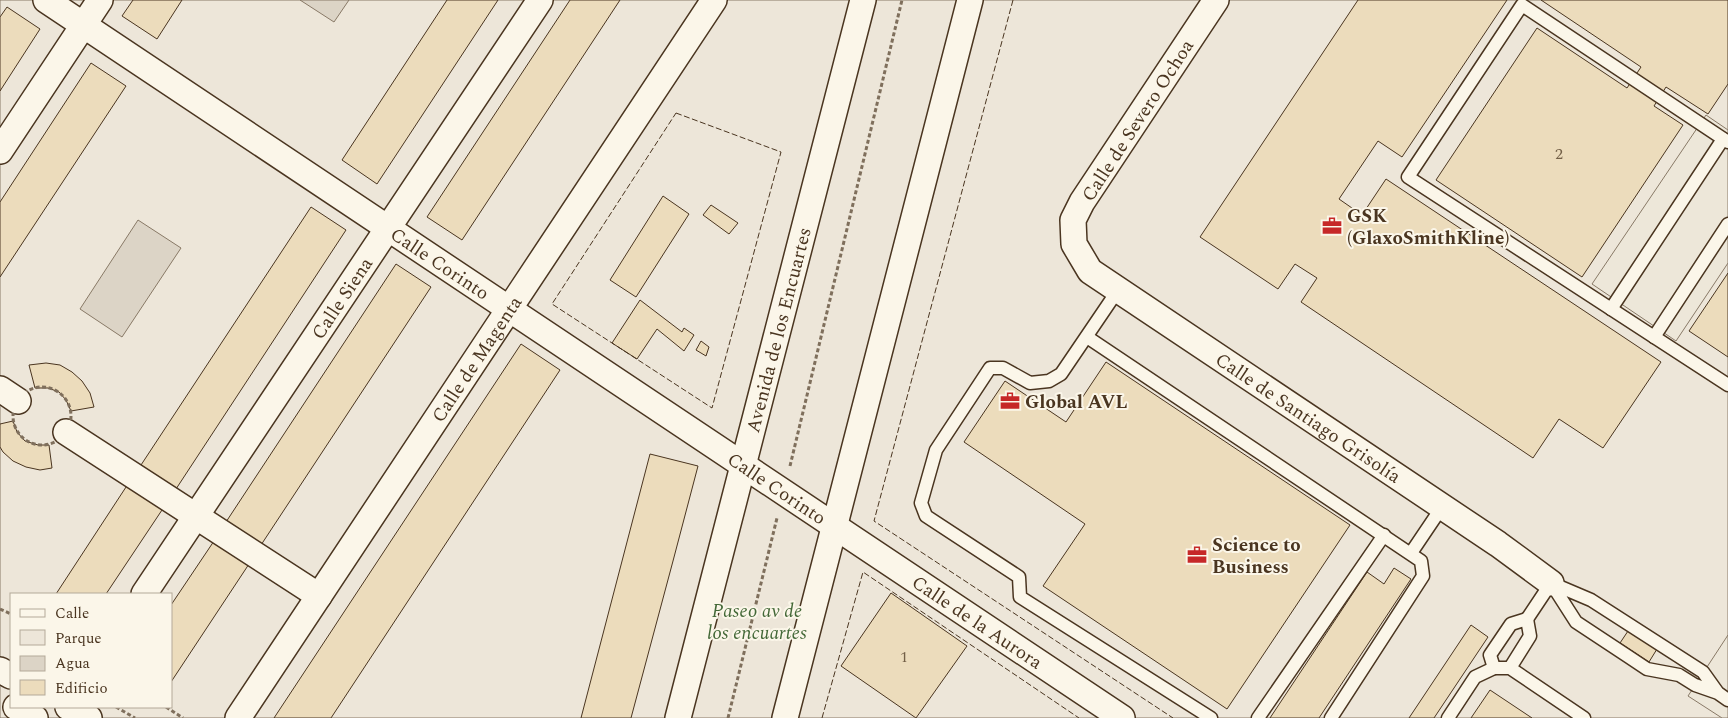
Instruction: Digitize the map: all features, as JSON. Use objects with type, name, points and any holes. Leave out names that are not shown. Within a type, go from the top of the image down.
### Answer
[{"type":"street","name":"Calle Corinto","points":[[46,0],[834,525]]},
{"type":"street","points":[[0,151],[100,0]]},
{"type":"street","name":"Calle Siena","points":[[145,593],[540,0]]},
{"type":"street","name":"Calle de Magenta","points":[[238,718],[714,0]]},
{"type":"street","name":"Avenida de los Encuartes","points":[[678,718],[863,0]]},
{"type":"street","points":[[785,718],[970,0]]},
{"type":"street","name":"Calle de Severo Ochoa","points":[[1074,244],[1073,220],[1082,202],[1216,0]]},
{"type":"street","name":"Calle de Santiago Grisolía","points":[[1074,244],[1090,271],[1498,544],[1552,583]]},
{"type":"street","points":[[66,432],[319,596]]},
{"type":"street","name":"Calle de la Aurora","points":[[834,525],[1122,718]]},
{"type":"street","points":[[18,708],[36,718]]},
{"type":"street","points":[[70,708],[89,718]]},
{"type":"lane","points":[[1611,309],[1725,140],[1522,5],[1408,177],[1654,337],[1728,385]]},
{"type":"lane","points":[[1654,337],[1728,224]]},
{"type":"lane","points":[[1118,290],[1061,374],[1049,381],[1030,383],[1003,368],[990,368],[936,450],[921,503],[926,516],[1020,577],[1020,597],[1211,718]]},
{"type":"lane","points":[[1087,337],[1421,560],[1423,576],[1331,718]]},
{"type":"lane","points":[[1411,553],[1442,507]]},
{"type":"lane","points":[[1258,718],[1384,535]]},
{"type":"lane","points":[[1494,668],[1490,654],[1510,624],[1527,619],[1552,583]]},
{"type":"lane","points":[[1552,583],[1591,600],[1703,672],[1725,697]]},
{"type":"lane","points":[[1552,583],[1576,622],[1628,657],[1647,669],[1679,675],[1695,685],[1725,697]]},
{"type":"lane","points":[[1510,668],[1530,636],[1527,619]]},
{"type":"lane","points":[[1448,718],[1475,678],[1494,668],[1510,668],[1584,718]]},
{"type":"path","points":[[728,718],[902,0]]},
{"type":"path","points":[[35,388],[48,388],[58,392],[66,400],[71,412],[70,426],[62,438],[49,445],[38,445],[25,440],[17,432],[13,421],[14,406],[9,395],[22,394],[35,388]]},
{"type":"path","points":[[118,708],[135,718]]},
{"type":"path","points":[[168,708],[183,718]]},
{"type":"green space","name":"Paseo av de los encuartes","points":[[0,0],[1728,0],[1728,718],[0,718]]},
{"type":"shaded area","points":[[1706,115],[1728,130],[1728,263],[1676,341],[1592,284]]},
{"type":"shaded area","points":[[1728,635],[1728,718],[1722,718],[1688,696]]},
{"type":"water","points":[[300,0],[349,0],[334,22]]},
{"type":"water","points":[[138,220],[181,248],[122,337],[80,309]]},
{"type":"building","points":[[133,0],[182,0],[157,39],[122,16]]},
{"type":"building","points":[[447,0],[498,0],[377,184],[342,160]]},
{"type":"building","points":[[570,0],[620,0],[462,240],[427,217]]},
{"type":"building","name":"GSK (GlaxoSmithKline)","points":[[1358,0],[1507,0],[1402,157],[1378,141],[1339,199],[1362,215],[1386,179],[1661,362],[1603,448],[1559,419],[1533,458],[1301,302],[1317,278],[1295,264],[1278,289],[1200,237]]},
{"type":"building","name":"GSK (GlaxoSmithKline)","points":[[1541,0],[1728,0],[1728,84],[1708,114],[1666,87],[1654,106],[1683,125],[1582,277],[1436,180],[1537,28],[1627,88],[1641,67]]},
{"type":"building","points":[[7,7],[40,29],[0,91],[0,17]]},
{"type":"building","points":[[91,63],[126,86],[0,277],[0,202]]},
{"type":"building","points":[[663,196],[689,214],[636,297],[610,280]]},
{"type":"building","points":[[711,205],[738,223],[729,234],[703,215]]},
{"type":"building","points":[[311,207],[346,230],[176,489],[141,465]]},
{"type":"building","points":[[396,264],[431,287],[261,545],[226,522]]},
{"type":"building","points":[[1728,273],[1728,357],[1689,331]]},
{"type":"building","points":[[640,300],[682,332],[684,328],[694,335],[684,351],[657,329],[637,359],[612,343]]},
{"type":"building","points":[[701,341],[709,347],[706,356],[696,350]]},
{"type":"building","points":[[521,344],[560,370],[331,718],[274,718]]},
{"type":"building","name":"Science to Business","points":[[1106,362],[1350,525],[1227,709],[1043,586],[1085,524],[964,442],[1005,381],[1066,422]]},
{"type":"building","points":[[46,363],[60,365],[82,381],[90,393],[94,407],[71,411],[66,400],[59,392],[48,388],[35,388],[29,365]]},
{"type":"building","points":[[13,421],[17,432],[25,441],[38,445],[49,445],[52,468],[40,470],[26,467],[13,461],[3,452],[0,447],[0,424]]},
{"type":"building","points":[[650,454],[698,466],[631,718],[581,718]]},
{"type":"building","points":[[128,484],[164,507],[107,593],[57,593]]},
{"type":"building","points":[[214,541],[249,564],[172,680],[172,604]]},
{"type":"building","points":[[1394,568],[1411,579],[1319,718],[1270,718],[1367,572],[1384,584]]},
{"type":"building","points":[[891,593],[967,646],[916,718],[841,666]]},
{"type":"building","points":[[1471,625],[1488,637],[1434,718],[1409,718]]},
{"type":"building","points":[[1628,631],[1657,649],[1649,662],[1620,643]]},
{"type":"building","points":[[1490,690],[1532,718],[1471,718]]},
{"type":"fence","points":[[1013,0],[874,521],[1173,718]]},
{"type":"fence","points":[[676,113],[781,152],[712,408],[552,304],[676,113]]},
{"type":"fence","points":[[822,718],[863,572],[1079,718]]},
{"type":"place","name":"GSK (GlaxoSmithKline)","points":[[1332,226]]},
{"type":"place","name":"Global AVL","points":[[1010,401]]},
{"type":"place","name":"Science to Business","points":[[1197,555]]}]
